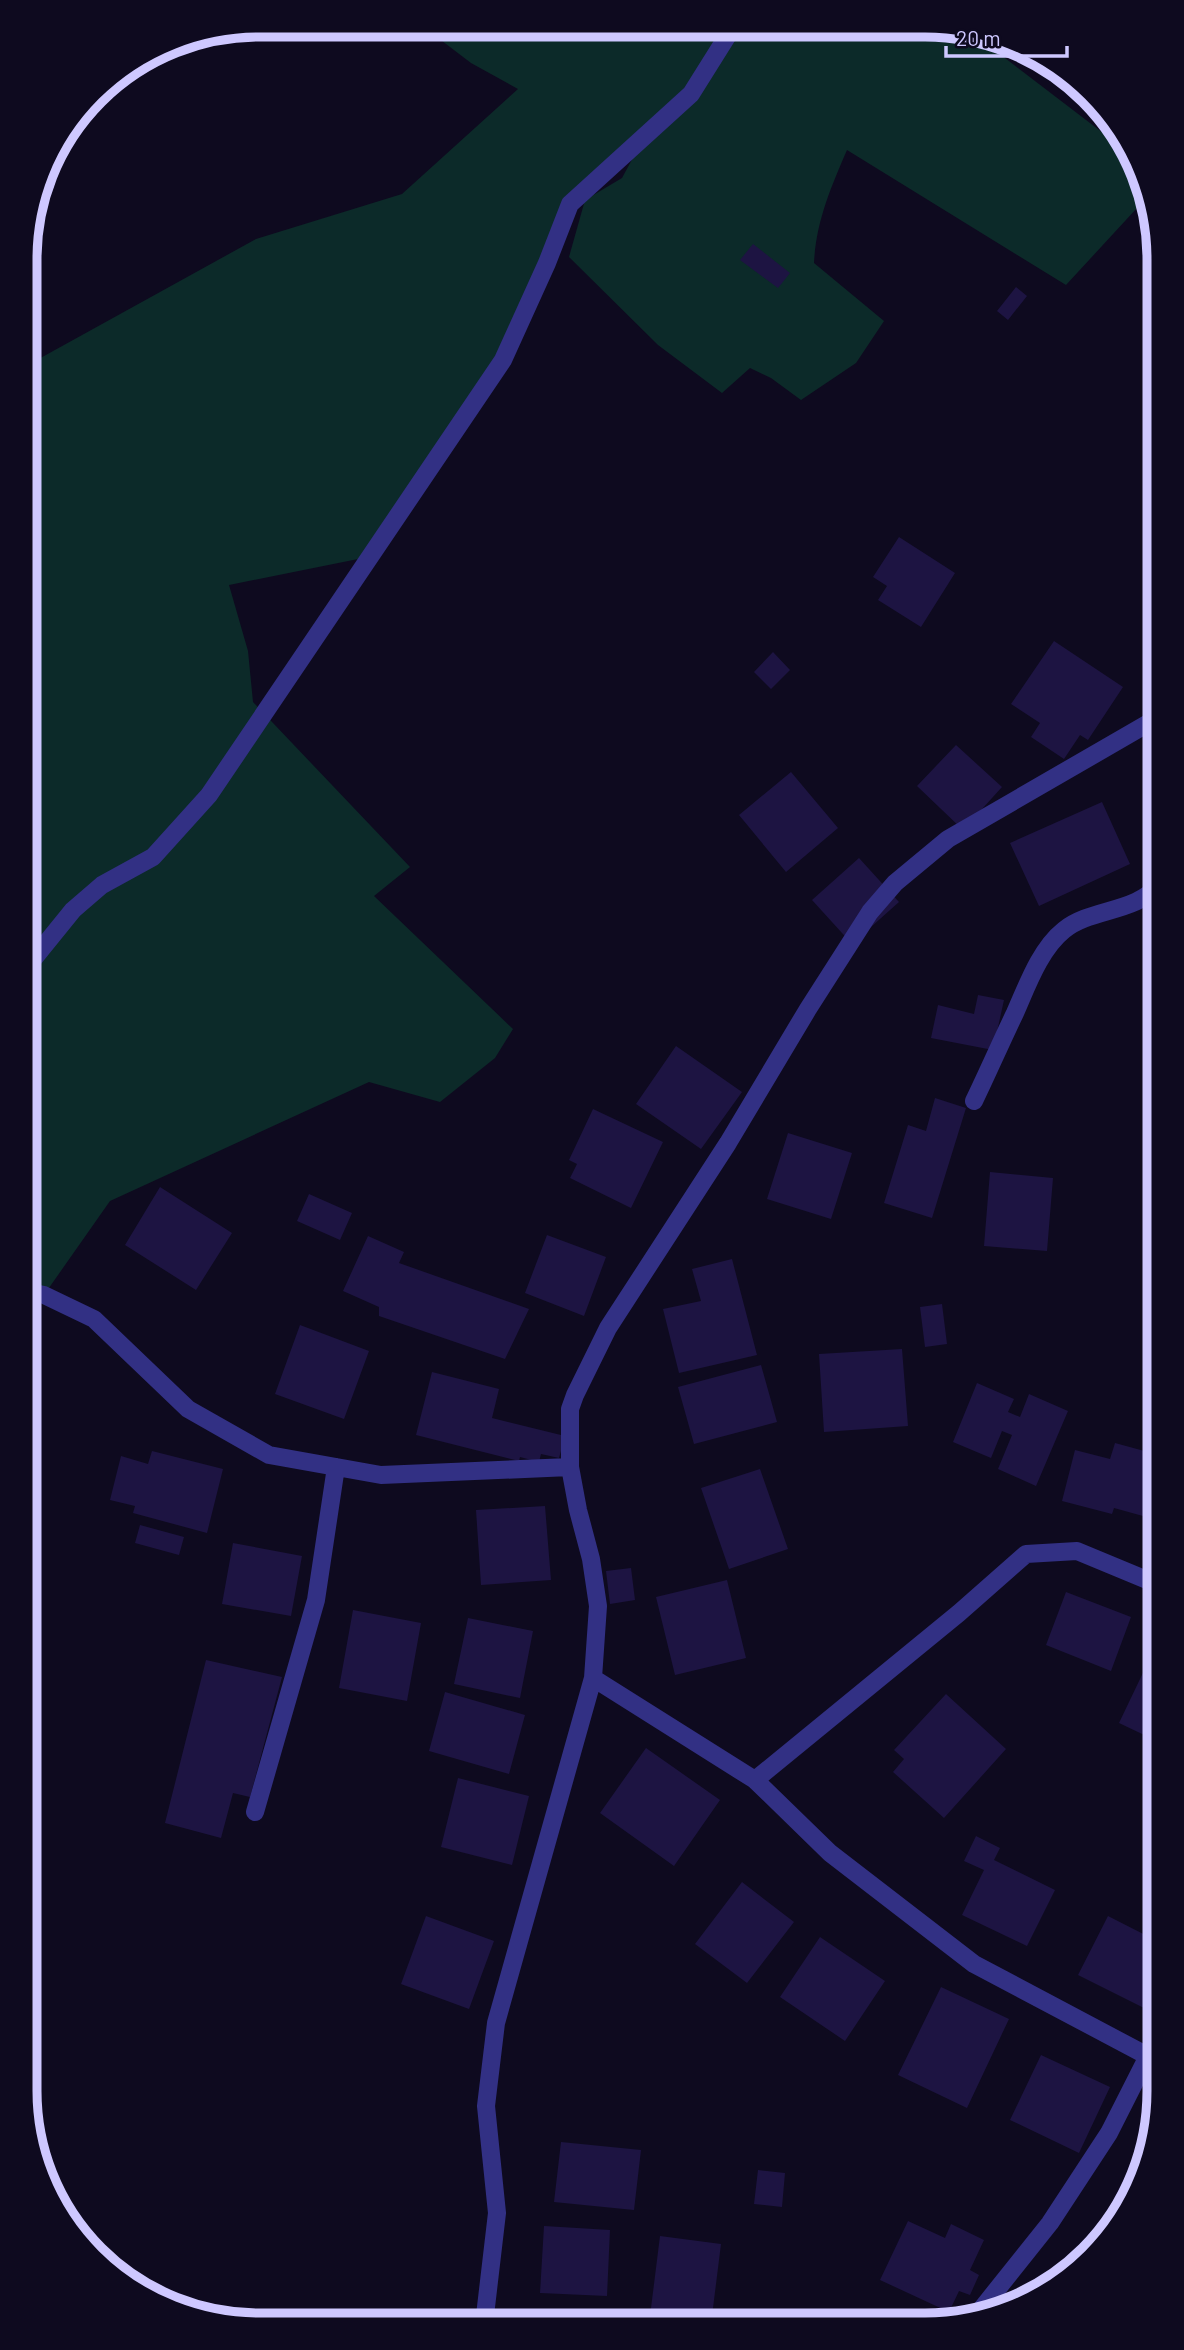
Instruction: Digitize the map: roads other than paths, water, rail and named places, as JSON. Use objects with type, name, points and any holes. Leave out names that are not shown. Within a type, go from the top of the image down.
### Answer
[{"type":"street","points":[[37,954],[73,910],[102,885],[153,857],[208,796],[503,360],[570,204],[691,94],[727,37]]},
{"type":"street","points":[[489,2313],[497,2213],[486,2106],[496,2023],[593,1678],[598,1606],[591,1559],[570,1467],[569,1409],[608,1328],[728,1143],[870,912],[895,883],[948,839],[1147,724]]},
{"type":"street","points":[[974,1101],[1029,983],[1047,949],[1063,930],[1081,920],[1147,896]]},
{"type":"street","points":[[37,1294],[94,1319],[188,1409],[269,1454],[382,1475],[570,1467]]},
{"type":"street","points":[[255,1812],[316,1600],[336,1467]]},
{"type":"street","points":[[755,1780],[959,1614],[1026,1554],[1077,1551],[1147,1580]]},
{"type":"street","points":[[593,1678],[755,1780],[830,1853],[974,1964],[1147,2055]]},
{"type":"street","points":[[985,2304],[1050,2223],[1147,2071]]}]
